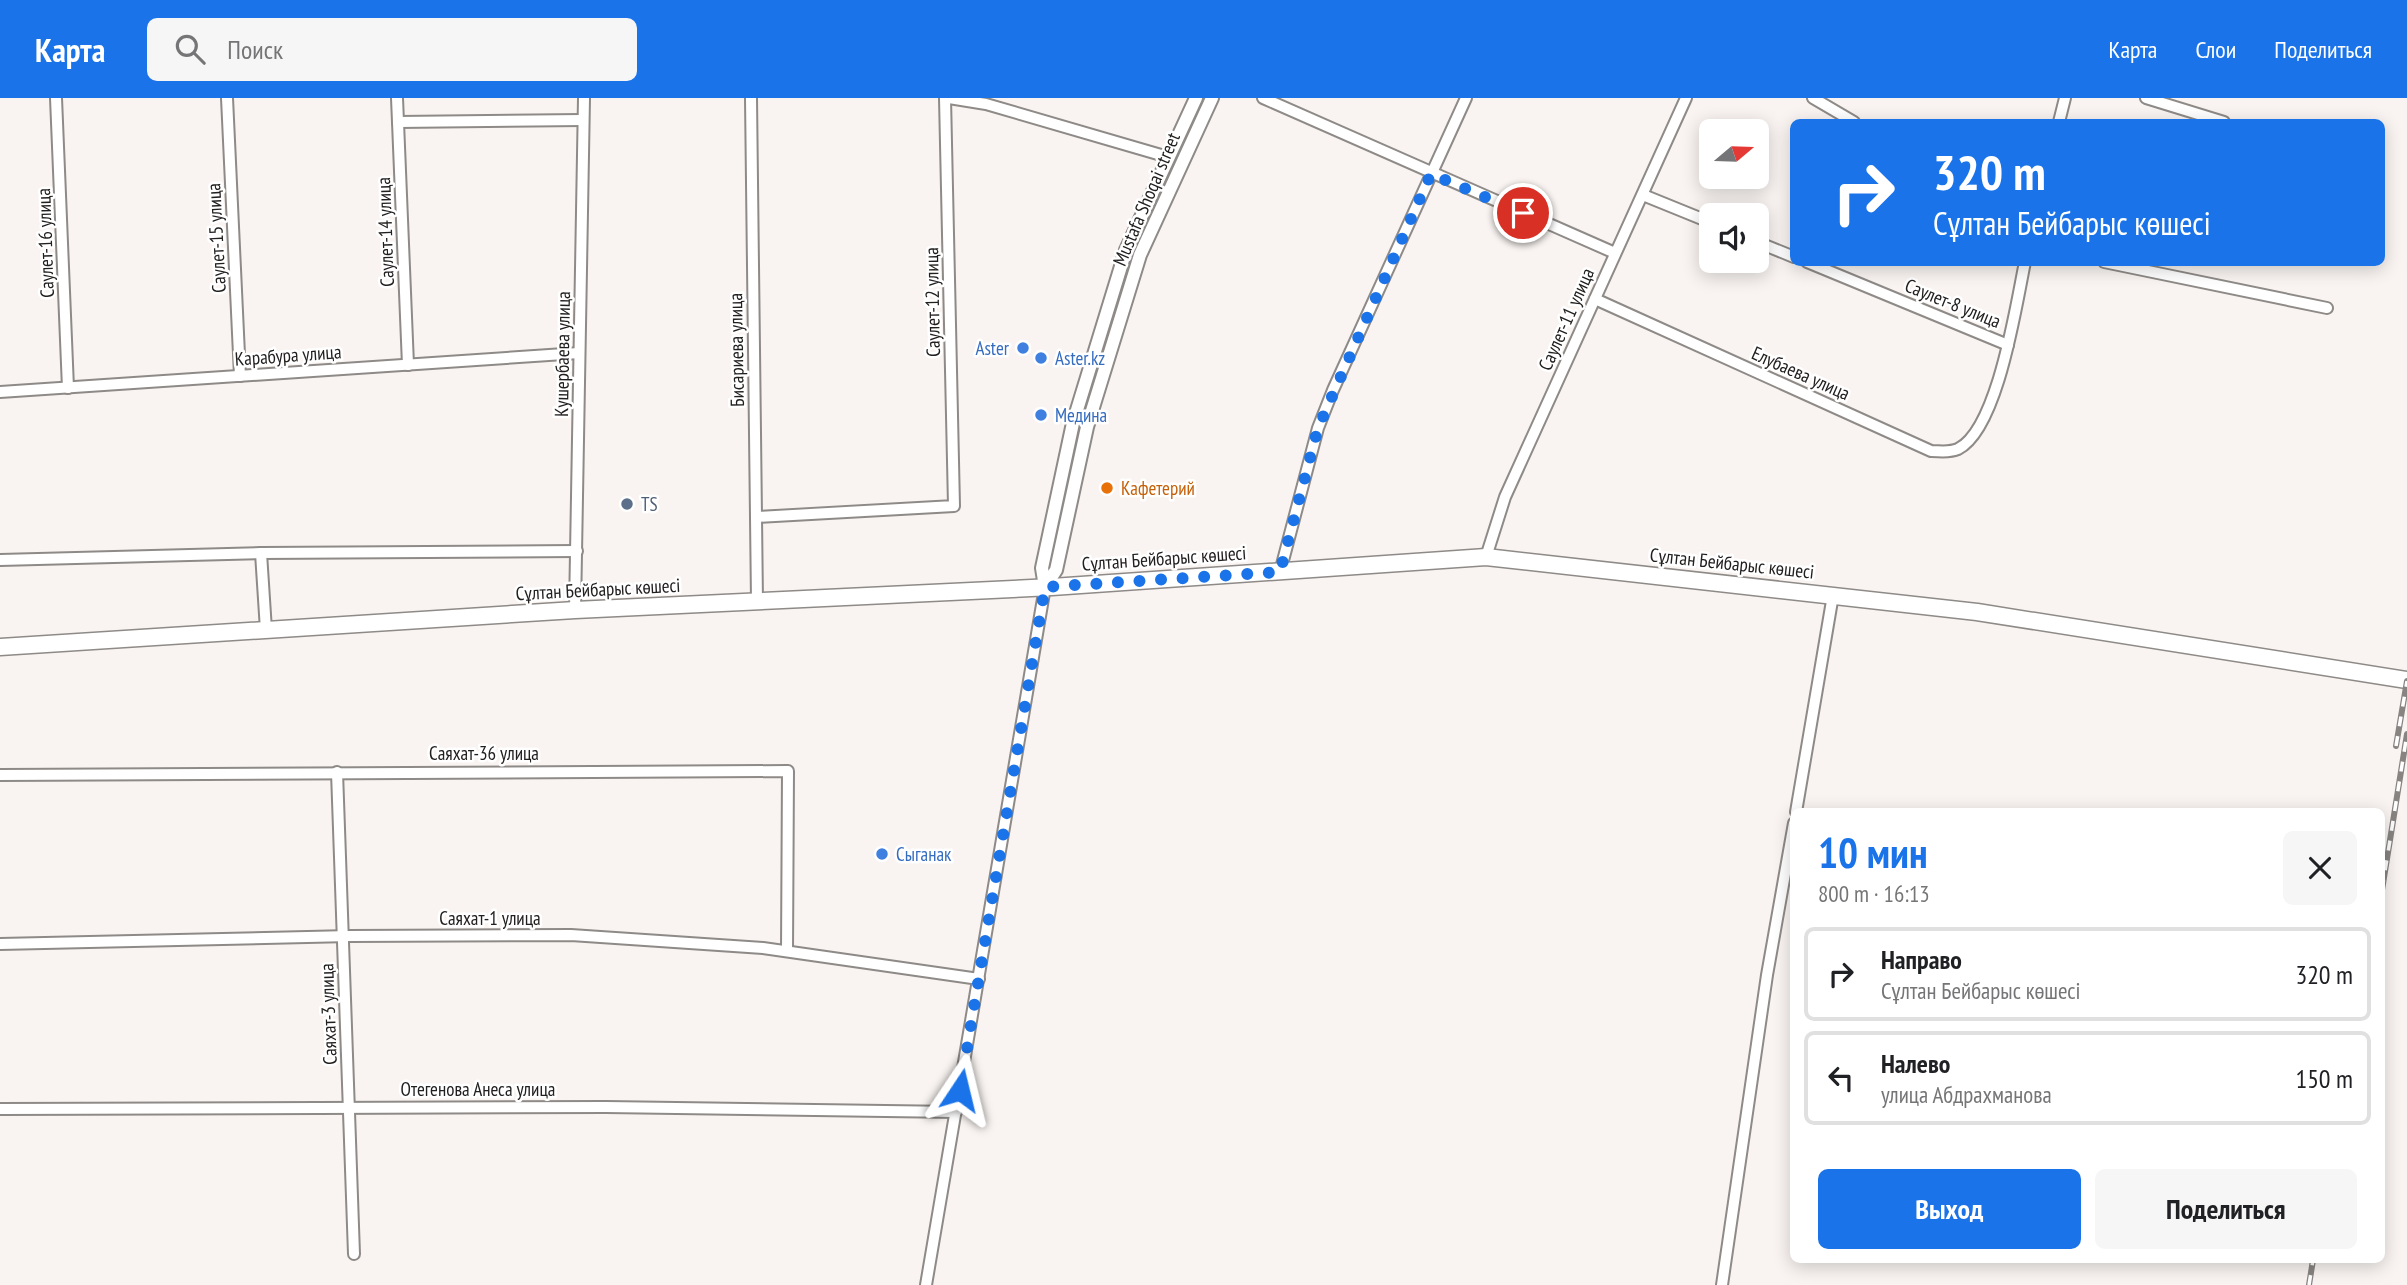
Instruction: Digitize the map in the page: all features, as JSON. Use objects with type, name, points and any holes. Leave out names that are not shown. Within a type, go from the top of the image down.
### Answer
[{"type":"main road","name":"Сұлтан Бейбарыс көшесі","points":[[0,647],[575,610],[1045,587],[1486,558],[1977,612],[2407,680]]},
{"type":"street","name":"Саулет-16 улица","points":[[56,98],[68,388]]},
{"type":"street","name":"Саулет-15 улица","points":[[227,98],[240,376]]},
{"type":"street","name":"Саулет-14 улица","points":[[397,98],[408,365]]},
{"type":"street","name":"Кушербаева улица","points":[[575,610],[584,98]]},
{"type":"street","name":"Бисариева улица","points":[[751,98],[757,601]]},
{"type":"street","points":[[947,98],[988,101],[1168,157]]},
{"type":"street","name":"Саулет-12 улица","points":[[756,517],[954,506],[947,98]]},
{"type":"street","name":"Mustafa Shoqai street","points":[[1045,587],[1042,568],[1073,423],[1126,250],[1196,98]]},
{"type":"street","name":"Mustafa Shoqai street","points":[[1045,587],[1056,570],[1087,427],[1140,255],[1212,98]]},
{"type":"street","points":[[1263,98],[1615,253]]},
{"type":"street","points":[[1280,572],[1318,428],[1466,98]]},
{"type":"street","name":"Саулет-11 улица","points":[[1486,558],[1505,498],[1686,98]]},
{"type":"street","points":[[1813,98],[1849,119]]},
{"type":"street","points":[[2060,119],[2065,98]]},
{"type":"street","points":[[2146,98],[2214,119]]},
{"type":"street","points":[[398,122],[583,120]]},
{"type":"street","points":[[1643,195],[1699,218]]},
{"type":"street","points":[[1769,247],[1790,255]]},
{"type":"street","name":"Саулет-8 улица","points":[[1817,266],[2008,345]]},
{"type":"street","points":[[2008,345],[2024,266]]},
{"type":"street","points":[[2123,266],[2327,309]]},
{"type":"street","name":"Елубаева улица","points":[[1595,299],[1931,450],[1957,449],[1985,419],[2008,345]]},
{"type":"street","name":"Карабура улица","points":[[0,392],[579,353]]},
{"type":"street","points":[[0,561],[261,553],[577,551]]},
{"type":"street","points":[[261,553],[266,630]]},
{"type":"street","points":[[926,1285],[1045,587]]},
{"type":"street","points":[[1797,808],[1833,595]]},
{"type":"street","name":"Саяхат-36 улица","points":[[0,775],[788,771],[787,951]]},
{"type":"street","name":"Саяхат-3 улица","points":[[337,772],[354,1254]]},
{"type":"street","points":[[1722,1285],[1767,975],[1790,846]]},
{"type":"street","name":"Саяхат-1 улица","points":[[0,944],[342,936],[571,935],[787,951],[979,979]]},
{"type":"street","name":"Отегенова Анеса улица","points":[[0,1109],[349,1107],[956,1112]]},
{"type":"railway","points":[[2396,746],[2407,681]]},
{"type":"railway","points":[[2385,871],[2407,734]]},
{"type":"railway","points":[[2309,1285],[2313,1263]]},
{"type":"place","name":"Aster","points":[[1023,348]]},
{"type":"place","name":"Aster.kz","points":[[1041,358]]},
{"type":"place","name":"Медина","points":[[1041,415]]},
{"type":"place","name":"Кафетерий","points":[[1107,488]]},
{"type":"place","name":"TS","points":[[627,504]]},
{"type":"place","name":"Сыганак","points":[[882,854]]},
{"type":"route","points":[[960,1090],[1045,587],[1280,572],[1318,428],[1431,174],[1523,213]]}]
